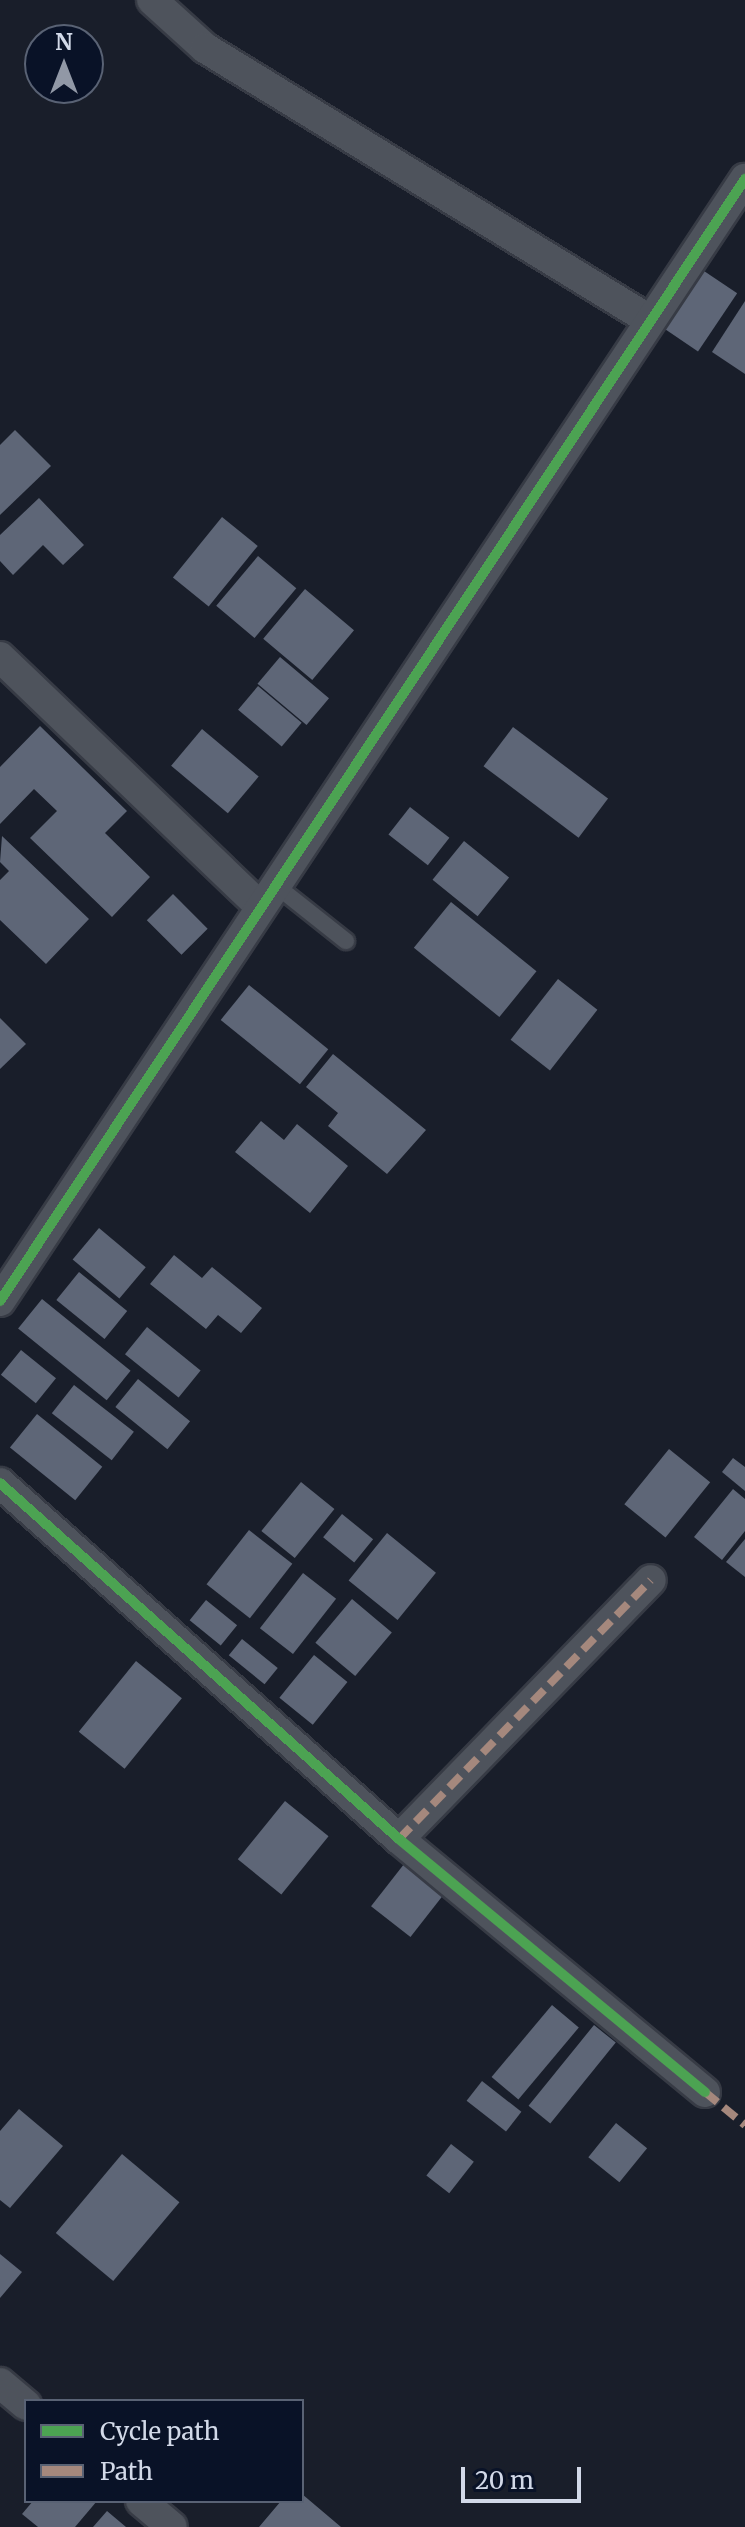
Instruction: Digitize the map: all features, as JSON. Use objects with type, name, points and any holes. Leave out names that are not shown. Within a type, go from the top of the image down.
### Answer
[{"type":"street","points":[[152,0],[205,48],[648,319]]},
{"type":"street","points":[[0,1301],[648,319],[745,179]]},
{"type":"street","points":[[0,657],[267,895]]},
{"type":"street","points":[[0,1483],[399,1839],[705,2092]]},
{"type":"street","points":[[399,1839],[651,1580]]},
{"type":"street","points":[[0,2383],[24,2403]]},
{"type":"street","points":[[143,2503],[172,2527]]},
{"type":"lane","points":[[267,895],[346,941]]},
{"type":"building","points":[[704,271],[737,293],[698,351],[665,329]]},
{"type":"building","points":[[745,301],[745,374],[712,352]]},
{"type":"building","points":[[15,430],[51,466],[0,515],[0,445]]},
{"type":"building","points":[[39,498],[84,545],[63,565],[43,545],[13,575],[0,561],[0,535]]},
{"type":"building","points":[[222,517],[258,546],[209,607],[173,578]]},
{"type":"building","points":[[258,556],[296,588],[255,638],[216,606]]},
{"type":"building","points":[[305,589],[354,630],[312,680],[263,639]]},
{"type":"building","points":[[280,657],[329,698],[307,725],[258,684]]},
{"type":"building","points":[[258,686],[302,723],[282,746],[238,710]]},
{"type":"building","points":[[40,726],[127,811],[105,833],[150,877],[112,917],[30,838],[57,811],[34,789],[0,824],[0,767]]},
{"type":"building","points":[[513,727],[608,799],[579,838],[484,766]]},
{"type":"building","points":[[202,729],[259,777],[228,813],[171,766]]},
{"type":"building","points":[[410,807],[449,838],[428,865],[388,835]]},
{"type":"building","points":[[2,836],[89,919],[46,964],[0,920],[0,880],[9,871],[0,862]]},
{"type":"building","points":[[464,841],[509,878],[478,916],[433,880]]},
{"type":"building","points":[[173,894],[208,929],[181,955],[147,920]]},
{"type":"building","points":[[451,902],[536,971],[499,1017],[414,948]]},
{"type":"building","points":[[558,979],[597,1010],[550,1070],[511,1040]]},
{"type":"building","points":[[249,985],[328,1049],[300,1084],[221,1020]]},
{"type":"building","points":[[0,1018],[26,1044],[0,1069]]},
{"type":"building","points":[[333,1054],[426,1130],[387,1174],[328,1126],[338,1113],[306,1087]]},
{"type":"building","points":[[261,1121],[284,1140],[297,1124],[348,1166],[310,1213],[235,1152]]},
{"type":"building","points":[[99,1228],[146,1267],[119,1299],[73,1259]]},
{"type":"building","points":[[174,1255],[202,1278],[212,1267],[262,1308],[241,1333],[218,1315],[206,1329],[150,1284]]},
{"type":"building","points":[[79,1272],[127,1311],[105,1339],[56,1300]]},
{"type":"building","points":[[42,1299],[131,1371],[107,1400],[18,1329]]},
{"type":"building","points":[[147,1327],[201,1370],[179,1398],[125,1354]]},
{"type":"building","points":[[21,1350],[56,1378],[36,1403],[1,1375]]},
{"type":"building","points":[[138,1379],[190,1421],[167,1449],[115,1407]]},
{"type":"building","points":[[74,1385],[134,1432],[112,1460],[52,1413]]},
{"type":"building","points":[[37,1414],[102,1467],[75,1500],[10,1447]]},
{"type":"building","points":[[669,1449],[710,1482],[666,1538],[624,1504]]},
{"type":"building","points":[[733,1458],[745,1467],[745,1491],[722,1472]]},
{"type":"building","points":[[301,1482],[334,1509],[295,1558],[261,1531]]},
{"type":"building","points":[[733,1489],[745,1499],[745,1531],[722,1560],[694,1537]]},
{"type":"building","points":[[342,1514],[373,1539],[354,1562],[323,1537]]},
{"type":"building","points":[[249,1530],[292,1564],[250,1618],[207,1584]]},
{"type":"building","points":[[387,1533],[436,1573],[398,1620],[349,1580]]},
{"type":"building","points":[[745,1539],[745,1577],[726,1562]]},
{"type":"building","points":[[303,1573],[336,1599],[293,1654],[260,1628]]},
{"type":"building","points":[[352,1599],[392,1632],[355,1676],[315,1643]]},
{"type":"building","points":[[206,1600],[237,1625],[221,1645],[190,1620]]},
{"type":"building","points":[[242,1639],[278,1668],[265,1684],[229,1655]]},
{"type":"building","points":[[314,1655],[347,1682],[313,1725],[279,1698]]},
{"type":"building","points":[[136,1661],[182,1698],[125,1769],[79,1732]]},
{"type":"building","points":[[285,1801],[329,1836],[281,1895],[238,1859]]},
{"type":"building","points":[[408,1859],[447,1890],[410,1937],[371,1906]]},
{"type":"building","points":[[552,2005],[579,2027],[518,2100],[492,2077]]},
{"type":"building","points":[[594,2025],[616,2043],[550,2123],[529,2106]]},
{"type":"building","points":[[482,2081],[521,2112],[506,2131],[467,2101]]},
{"type":"building","points":[[19,2109],[63,2146],[10,2208],[0,2200],[0,2131]]},
{"type":"building","points":[[616,2123],[647,2148],[619,2182],[588,2157]]},
{"type":"building","points":[[451,2144],[474,2162],[449,2193],[426,2176]]},
{"type":"building","points":[[122,2154],[179,2202],[113,2281],[56,2233]]},
{"type":"building","points":[[0,2254],[22,2272],[0,2298]]},
{"type":"building","points":[[304,2496],[341,2527],[259,2527],[279,2503],[304,2503]]},
{"type":"building","points":[[31,2503],[95,2503],[75,2527],[38,2527],[22,2514]]},
{"type":"building","points":[[107,2511],[126,2527],[93,2527]]},
{"type":"marked path","points":[[399,1839],[651,1580]]},
{"type":"marked path","points":[[705,2092],[745,2125]]},
{"type":"cycle path","points":[[0,1301],[745,179]]},
{"type":"cycle path","points":[[0,1483],[399,1839],[705,2092]]}]
